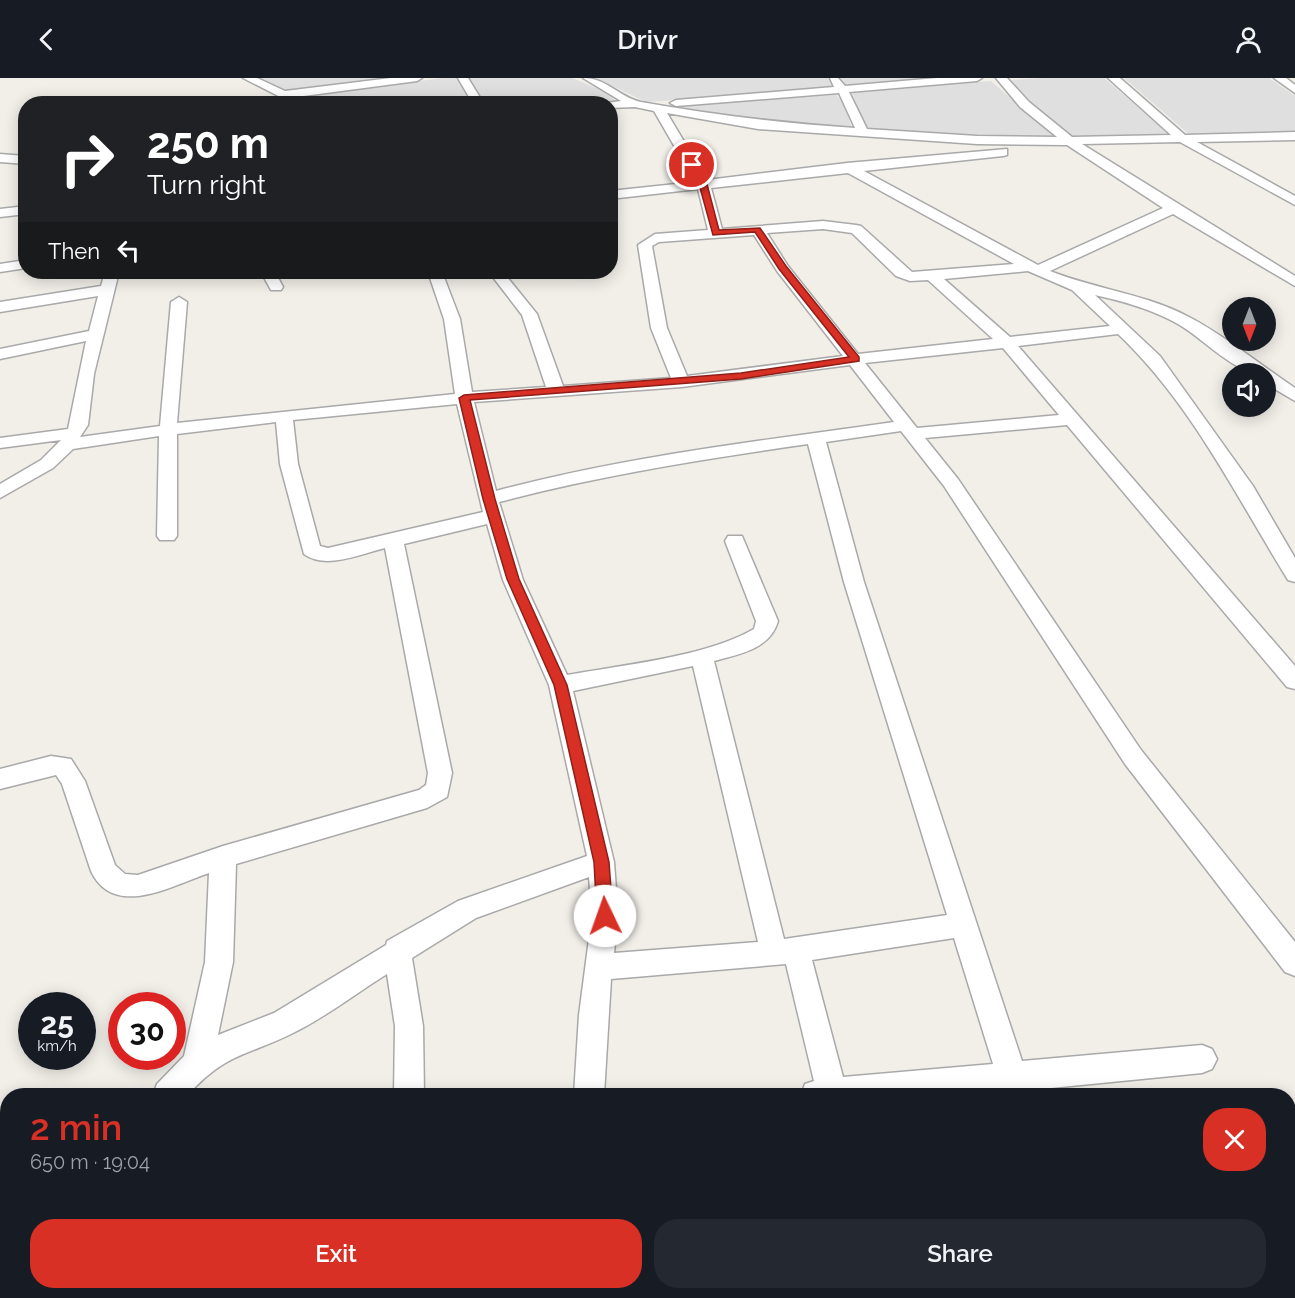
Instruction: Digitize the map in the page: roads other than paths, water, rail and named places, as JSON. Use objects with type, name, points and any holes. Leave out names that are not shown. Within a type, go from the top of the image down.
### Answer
[{"type":"street","points":[[248,78],[284,95],[417,78]]},
{"type":"street","points":[[463,78],[474,96]]},
{"type":"street","points":[[588,78],[646,106],[758,125],[863,133],[1071,142],[1295,136]]},
{"type":"street","points":[[833,78],[843,90],[863,133]]},
{"type":"street","points":[[618,105],[646,106],[976,78]]},
{"type":"street","points":[[1001,78],[1025,104],[1071,142],[1172,209],[1295,282]]},
{"type":"street","points":[[1113,78],[1183,139],[1295,201]]},
{"type":"street","points":[[1279,78],[1295,90]]},
{"type":"street","points":[[646,106],[703,184],[716,233]]},
{"type":"street","points":[[618,194],[1071,142]]},
{"type":"street","points":[[0,158],[18,159]]},
{"type":"street","points":[[847,167],[1034,269],[1077,287],[1119,296],[1184,320],[1247,363]]},
{"type":"street","points":[[681,382],[659,328],[645,245],[655,238],[824,225],[850,228],[864,236],[901,273],[910,277],[933,277],[1034,269],[1172,209]]},
{"type":"street","points":[[0,213],[18,211]]},
{"type":"street","points":[[757,229],[789,276],[951,483],[1133,757],[1295,963]]},
{"type":"street","points":[[0,268],[18,265]]},
{"type":"street","points":[[933,277],[1008,344],[1295,681]]},
{"type":"street","points":[[0,492],[47,464],[70,439],[79,425],[95,334],[110,279]]},
{"type":"street","points":[[272,279],[276,287]]},
{"type":"street","points":[[438,279],[452,319],[464,398],[492,507],[513,579],[560,685],[602,862],[605,916],[590,1088]]},
{"type":"street","points":[[502,279],[529,314],[556,391]]},
{"type":"street","points":[[1077,287],[1154,359],[1246,490],[1295,575]]},
{"type":"street","points":[[0,307],[106,290]]},
{"type":"street","points":[[167,536],[168,429],[179,302]]},
{"type":"street","points":[[0,443],[70,439],[464,398],[681,382],[945,348],[1008,344],[1122,329]]},
{"type":"street","points":[[0,354],[95,334]]},
{"type":"street","points":[[1276,383],[1295,396]]},
{"type":"street","points":[[284,416],[289,464],[311,549],[318,554],[328,555],[393,540],[492,507],[571,477],[676,458],[816,439],[1071,419]]},
{"type":"street","points":[[816,439],[854,582],[1015,1087]]},
{"type":"street","points":[[0,779],[51,765],[63,766],[73,781],[104,871],[118,885],[138,886],[224,857],[428,798],[438,790],[440,773],[393,540]]},
{"type":"street","points":[[560,685],[702,656],[750,641],[762,634],[767,621],[735,541]]},
{"type":"street","points":[[702,656],[822,1088]]},
{"type":"street","points":[[197,1063],[219,962],[224,857]]},
{"type":"street","points":[[174,1088],[197,1063],[220,1048],[284,1023],[397,950],[467,909],[602,862]]},
{"type":"street","points":[[599,967],[785,952],[964,925]]},
{"type":"street","points":[[397,950],[409,1026],[409,1088]]},
{"type":"street","points":[[988,1088],[1015,1087],[1202,1059]]}]
